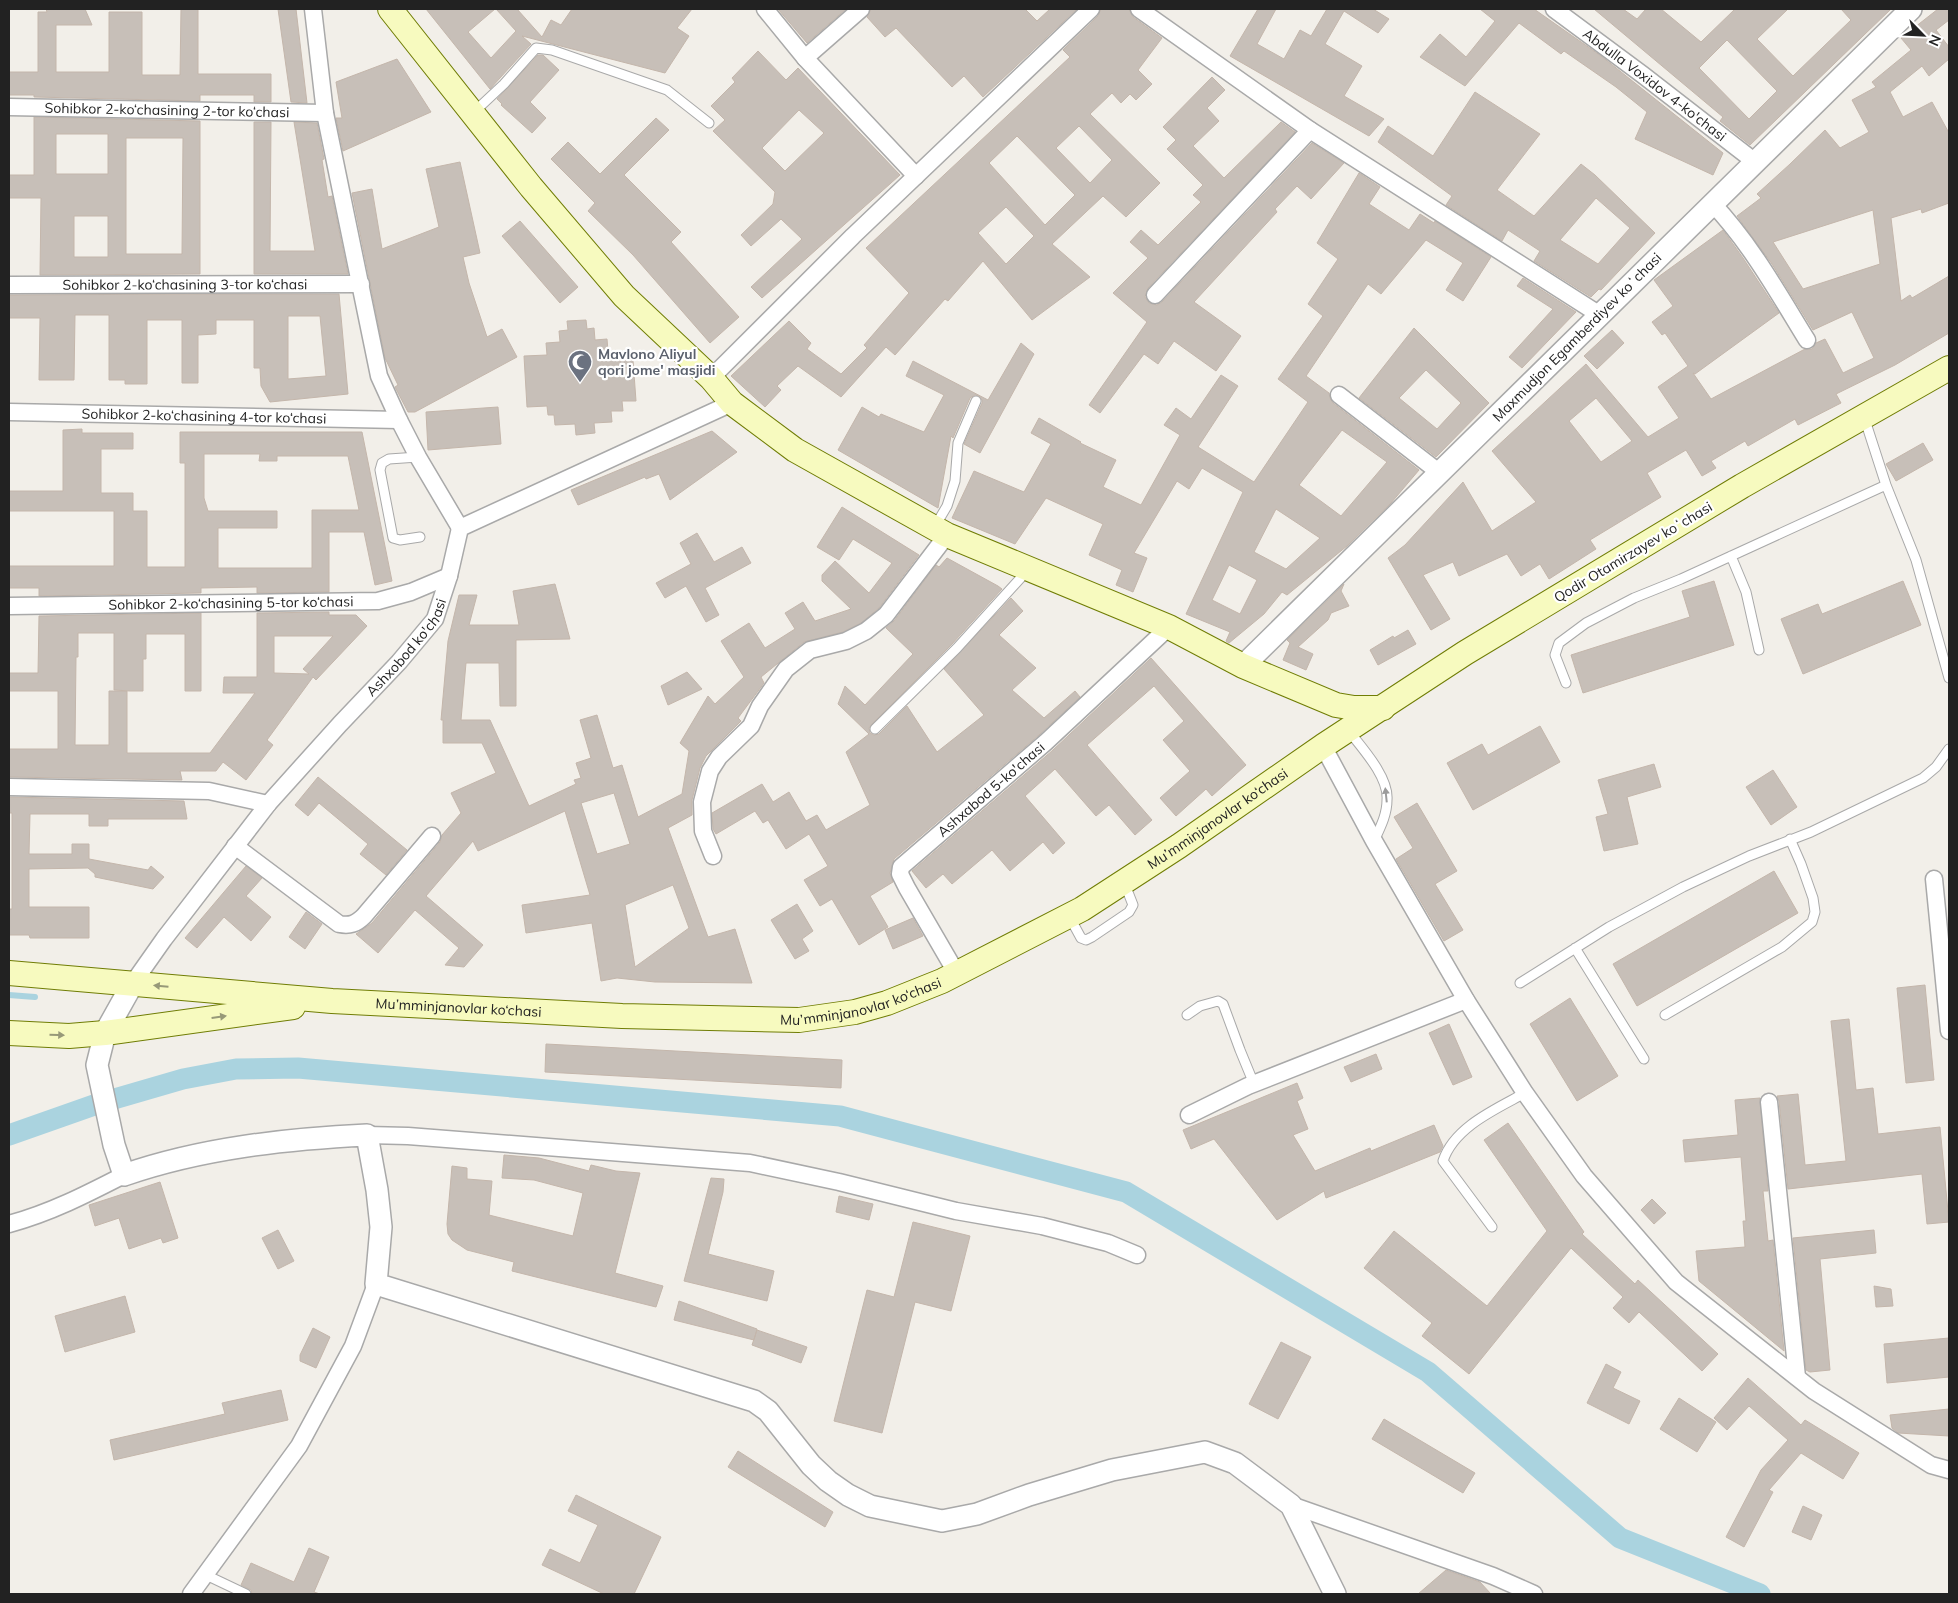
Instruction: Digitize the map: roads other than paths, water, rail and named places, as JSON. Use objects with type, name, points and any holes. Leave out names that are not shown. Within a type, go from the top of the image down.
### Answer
[{"type":"main road","points":[[390,9],[531,187],[624,296],[711,378],[732,403],[795,450],[940,531],[1169,627],[1243,666],[1336,705],[1354,708],[1382,708]]},
{"type":"main road","name":"Qodir Otamirzayev koʻchasi","points":[[1323,746],[1466,653],[1742,486],[1949,368]]},
{"type":"main road","name":"Mu’mminjanovlar ko‘chasi","points":[[9,974],[332,1001],[622,1016],[799,1020],[855,1012],[887,1003],[957,974],[1069,915],[1179,846],[1323,746]]},
{"type":"main road","name":"Mu’mminjanovlar ko‘chasi","points":[[9,1033],[69,1036],[105,1033],[332,1001]]},
{"type":"street","points":[[313,9],[325,113],[379,376],[418,457],[460,528],[732,403]]},
{"type":"street","points":[[764,9],[805,58],[916,176]]},
{"type":"street","points":[[805,58],[861,9]]},
{"type":"street","points":[[711,378],[916,176],[1091,9]]},
{"type":"street","points":[[1139,9],[1310,130],[1600,315]]},
{"type":"street","name":"Abdulla Voxidov 4-ko'chasi","points":[[1554,9],[1754,161]]},
{"type":"street","name":"Maxmudjon Egamberdiyev koʻchasi","points":[[1243,666],[1754,161],[1911,9]]},
{"type":"street","name":"Sohibkor 2-ko‘chasining 2-tor ko‘chasi","points":[[9,107],[325,113]]},
{"type":"street","points":[[1155,295],[1310,130]]},
{"type":"street","points":[[1712,203],[1740,235],[1807,340]]},
{"type":"street","name":"Sohibkor 2-ko‘chasining 3-tor ko‘chasi","points":[[9,285],[361,284]]},
{"type":"street","points":[[1339,395],[1440,473]]},
{"type":"street","name":"Sohibkor 2-ko‘chasining 4-tor ko‘chasi","points":[[9,412],[399,420]]},
{"type":"street","name":"Ashxobod ko'chasi","points":[[133,983],[268,804],[435,619],[449,576],[460,528]]},
{"type":"street","points":[[713,856],[703,830],[702,802],[710,771],[719,757],[751,726],[760,706],[786,669],[810,650],[846,641],[866,631],[886,615],[940,531]]},
{"type":"street","name":"Sohibkor 2-ko‘chasining 5-tor ko‘chasi","points":[[9,606],[378,601],[411,592],[449,576]]},
{"type":"street","name":"Ashxabod 5-ko'chasi","points":[[957,974],[903,881],[900,874],[901,867],[1046,742],[1169,627]]},
{"type":"street","points":[[1323,746],[1374,841],[1466,1000],[1525,1092],[1584,1176],[1676,1282],[1814,1390],[1931,1465],[1949,1470]]},
{"type":"street","points":[[9,787],[209,791],[268,804]]},
{"type":"street","points":[[235,846],[339,924],[353,925],[364,916],[432,836]]},
{"type":"street","points":[[1934,879],[1949,1031]]},
{"type":"street","points":[[124,1175],[114,1146],[97,1065],[105,1033],[133,983]]},
{"type":"street","points":[[1190,1115],[1254,1084],[1466,1000]]},
{"type":"street","points":[[1769,1102],[1797,1377]]},
{"type":"street","points":[[191,1594],[299,1446],[353,1346],[376,1284],[381,1227],[377,1190],[367,1135]]},
{"type":"street","points":[[9,1224],[31,1218],[124,1175],[155,1165],[229,1149],[310,1138],[367,1135],[437,1138],[750,1163],[839,1182],[956,1211],[1042,1226],[1108,1243],[1138,1255]]},
{"type":"street","points":[[376,1284],[754,1401],[768,1411],[811,1465],[828,1481],[848,1495],[870,1506],[942,1521],[977,1514],[1029,1495],[1112,1470],[1206,1452],[1235,1463],[1291,1506],[1493,1576],[1534,1594]]},
{"type":"street","points":[[1291,1506],[1334,1594]]},
{"type":"street","points":[[1493,1576],[1509,1594]]},
{"type":"lane","points":[[473,114],[504,84],[536,48],[552,50],[667,90],[709,123]]},
{"type":"lane","points":[[940,531],[955,481],[958,443],[976,401]]},
{"type":"lane","points":[[1864,417],[1886,485],[1916,560],[1949,678]]},
{"type":"lane","points":[[418,457],[389,459],[382,463],[380,470],[392,538],[400,540],[420,537]]},
{"type":"lane","points":[[1566,683],[1556,655],[1560,643],[1586,623],[1634,598],[1886,485]]},
{"type":"lane","points":[[1731,556],[1746,592],[1760,650]]},
{"type":"lane","points":[[875,729],[957,648],[1029,568]]},
{"type":"lane","points":[[1348,730],[1366,753],[1385,784],[1388,798],[1387,805],[1382,824],[1374,841]]},
{"type":"lane","points":[[1520,983],[1609,927],[1683,887],[1749,856],[1811,832],[1923,778],[1936,767],[1949,749]]},
{"type":"lane","points":[[1665,1015],[1782,947],[1812,922],[1815,912],[1813,898],[1790,839]]},
{"type":"lane","points":[[1575,948],[1644,1059]]},
{"type":"lane","points":[[1187,1014],[1200,1006],[1218,1001],[1224,1004],[1254,1084]]},
{"type":"lane","points":[[1492,1226],[1443,1161],[1447,1149],[1462,1134],[1480,1119],[1525,1092]]},
{"type":"lane","points":[[206,1575],[246,1594]]},
{"type":"waterway","points":[[9,995],[35,997]]},
{"type":"waterway","points":[[9,1135],[97,1104],[183,1079],[236,1069],[298,1068],[840,1116],[1126,1192],[1428,1372],[1620,1538],[1760,1594]]},
{"type":"place","name":"Mavlono Aliyul qori jome' masjidi","points":[[580,383]]}]
